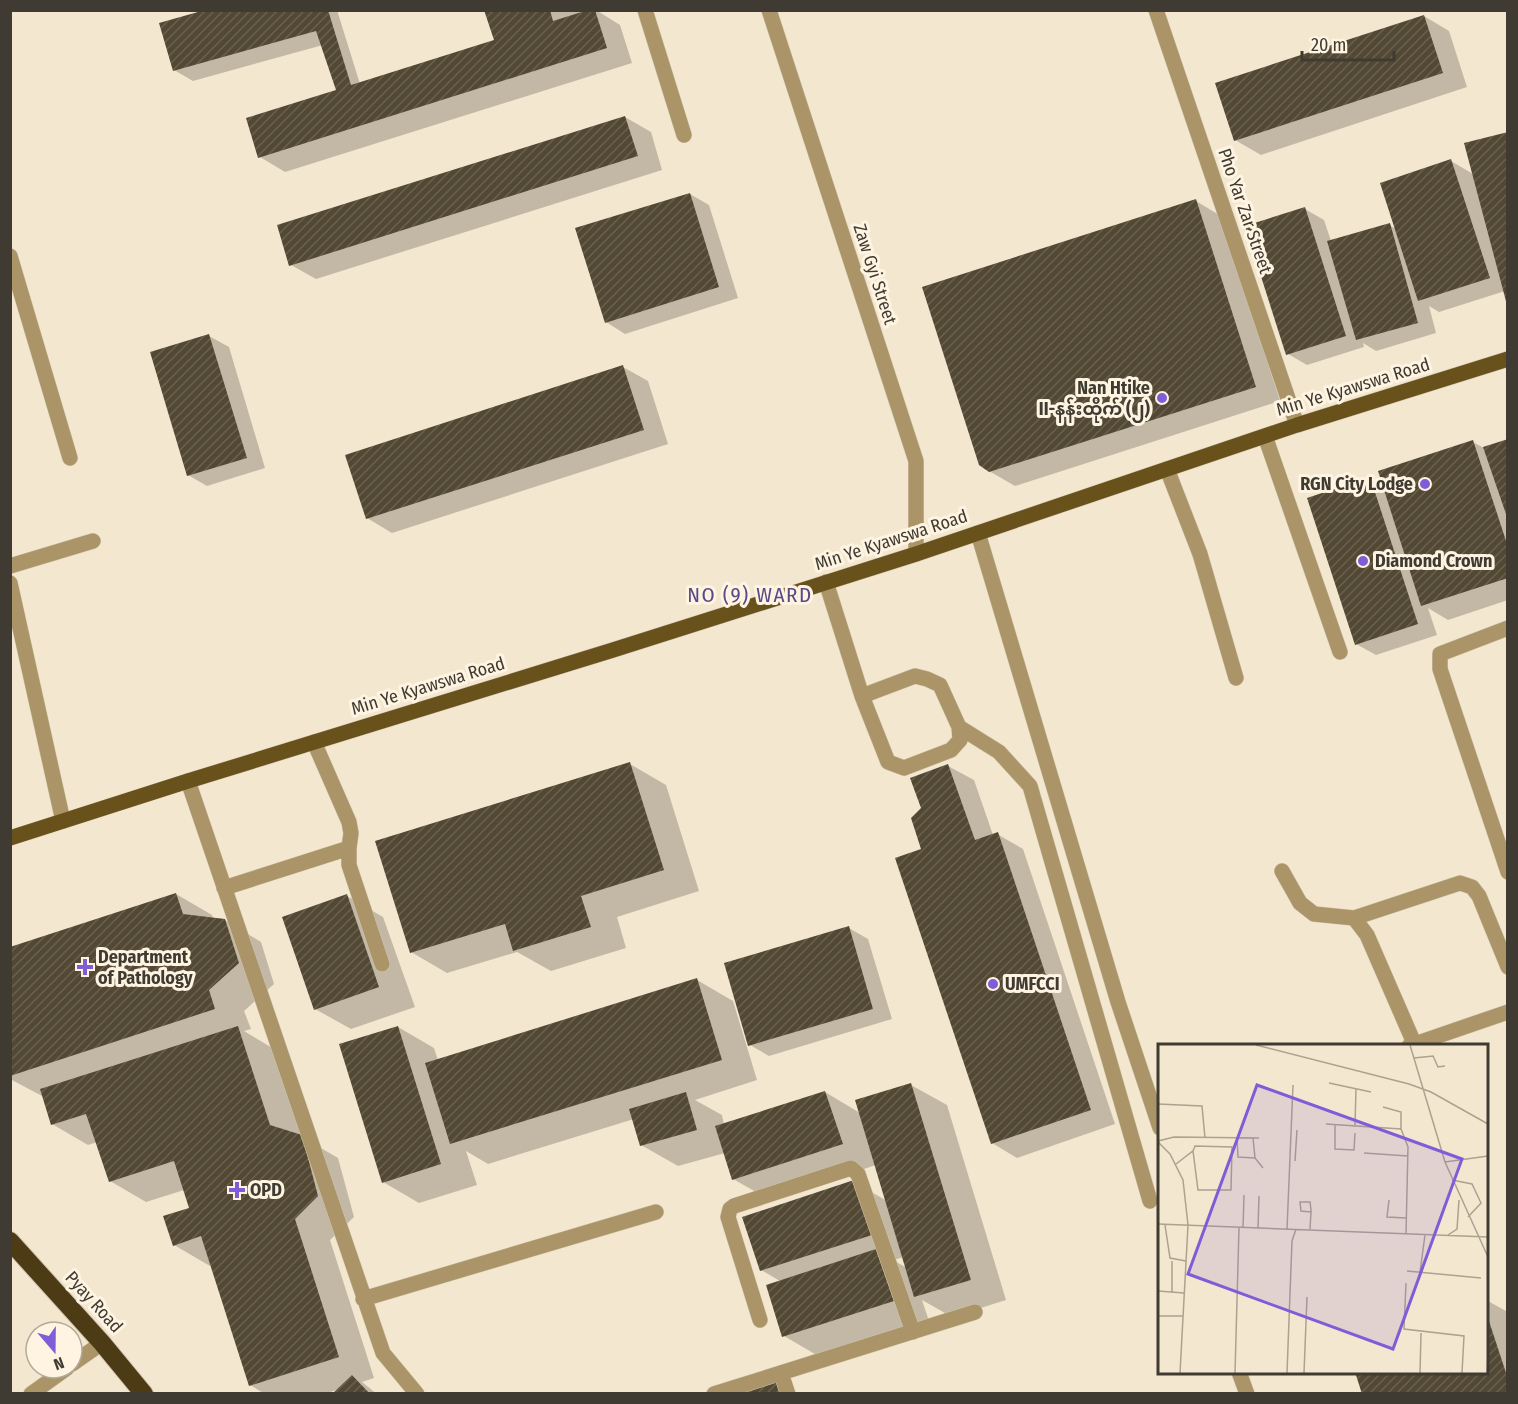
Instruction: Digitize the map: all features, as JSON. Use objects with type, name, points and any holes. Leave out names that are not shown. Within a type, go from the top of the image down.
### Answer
[{"type":"highway","name":"Pyay Road","points":[[11,1243],[102,1343],[144,1394]]},
{"type":"main road","name":"Min Ye Kyawswa Road","points":[[10,838],[916,554],[1297,425],[1508,359]]},
{"type":"street","points":[[645,10],[684,135]]},
{"type":"street","name":"Zaw Gyi Street","points":[[769,10],[916,461],[916,554]]},
{"type":"street","name":"Pho Yar Zar Street","points":[[1156,10],[1297,425]]},
{"type":"street","points":[[10,256],[70,458]]},
{"type":"street","points":[[1265,436],[1340,652]]},
{"type":"street","points":[[1167,468],[1200,554],[1236,678]]},
{"type":"street","points":[[978,533],[1118,1002],[1158,1122]]},
{"type":"street","points":[[10,566],[93,541]]},
{"type":"street","points":[[826,582],[862,696],[888,762],[904,768],[951,750],[960,740],[959,727],[940,685],[927,679],[915,676],[862,696]]},
{"type":"street","points":[[10,584],[63,821]]},
{"type":"street","points":[[1508,628],[1440,654],[1440,669],[1508,872]]},
{"type":"street","points":[[959,727],[999,752],[1030,786],[1150,1201]]},
{"type":"street","points":[[314,741],[348,822],[351,833],[349,865],[381,964]]},
{"type":"street","points":[[188,781],[382,1353],[417,1394]]},
{"type":"street","points":[[224,888],[349,848]]},
{"type":"street","points":[[1282,871],[1300,903],[1314,914],[1354,918],[1460,883],[1472,887],[1479,896],[1508,967]]},
{"type":"street","points":[[1354,918],[1367,935],[1411,1044],[1508,1012]]},
{"type":"street","points":[[760,1320],[728,1217],[730,1209],[851,1168],[858,1174],[914,1332]]},
{"type":"street","points":[[363,1299],[656,1212]]},
{"type":"street","points":[[714,1394],[975,1312]]},
{"type":"street","points":[[84,1356],[102,1343]]},
{"type":"street","points":[[781,1373],[788,1394]]},
{"type":"street","points":[[1240,1374],[1247,1394]]},
{"type":"street","points":[[31,1394],[50,1380]]},
{"type":"building","points":[[205,10],[328,10],[351,85],[494,40],[484,10],[550,10],[553,21],[595,10],[607,48],[258,158],[246,118],[336,90],[316,31],[173,71],[159,23]]},
{"type":"building","points":[[1424,15],[1443,73],[1234,141],[1215,83]]},
{"type":"building","points":[[625,116],[638,156],[289,266],[277,225]]},
{"type":"building","points":[[1508,132],[1508,305],[1507,305],[1464,143]]},
{"type":"building","points":[[1451,159],[1490,278],[1418,301],[1380,183]]},
{"type":"building","points":[[690,193],[719,287],[605,323],[575,228]]},
{"type":"building","points":[[1196,199],[1256,387],[989,472],[979,465],[922,287]]},
{"type":"building","points":[[1305,207],[1346,336],[1286,355],[1245,226]]},
{"type":"building","points":[[1390,223],[1418,323],[1356,340],[1327,241]]},
{"type":"building","points":[[209,334],[247,458],[187,476],[150,352]]},
{"type":"building","points":[[623,365],[644,430],[366,519],[345,455]]},
{"type":"building","points":[[1508,439],[1508,517],[1507,517],[1483,447]]},
{"type":"building","points":[[1473,440],[1508,547],[1508,578],[1421,606],[1378,471]]},
{"type":"building","name":"Diamond Crown","points":[[1370,477],[1418,624],[1355,645],[1307,498]]},
{"type":"building","points":[[630,762],[664,870],[581,896],[591,927],[513,951],[505,924],[410,953],[375,841]]},
{"type":"building","name":"UMFCCI","points":[[948,764],[975,840],[998,832],[1091,1110],[991,1144],[895,858],[921,849],[911,818],[921,808],[910,778]]},
{"type":"building","points":[[176,893],[183,914],[225,919],[239,963],[209,990],[215,1009],[10,1076],[10,947]]},
{"type":"building","points":[[347,894],[379,987],[314,1010],[282,917]]},
{"type":"building","points":[[849,926],[873,1009],[748,1046],[724,963]]},
{"type":"building","points":[[697,978],[722,1060],[450,1144],[425,1063]]},
{"type":"building","points":[[238,1026],[270,1125],[302,1135],[318,1196],[295,1219],[339,1357],[249,1386],[201,1236],[173,1246],[163,1216],[189,1208],[174,1161],[109,1182],[86,1114],[51,1125],[40,1089]]},
{"type":"building","points":[[398,1026],[441,1164],[382,1183],[339,1044]]},
{"type":"building","points":[[911,1083],[971,1280],[914,1297],[855,1100]]},
{"type":"building","points":[[825,1091],[843,1144],[732,1180],[715,1126]]},
{"type":"building","points":[[686,1092],[697,1130],[640,1146],[629,1109]]},
{"type":"building","points":[[854,1180],[872,1235],[760,1271],[742,1217]]},
{"type":"building","points":[[876,1249],[894,1301],[782,1337],[766,1285]]},
{"type":"building","points":[[1488,1318],[1508,1379],[1508,1394],[1362,1394],[1356,1374],[1488,1374]]},
{"type":"building","points":[[352,1375],[370,1394],[332,1394]]},
{"type":"building","points":[[777,1378],[782,1394],[733,1394]]},
{"type":"place","name":"Nan Htike II-နန်းထိုက် (၂)","points":[[1162,398]]},
{"type":"place","name":"RGN City Lodge","points":[[1425,484]]},
{"type":"place","name":"Diamond Crown","points":[[1363,561]]},
{"type":"place","name":"Department of Pathology","points":[[85,967]]},
{"type":"place","name":"UMFCCI","points":[[993,984]]},
{"type":"place","name":"OPD","points":[[237,1190]]},
{"type":"district","name":"NO (9) WARD","points":[[750,595]]}]
